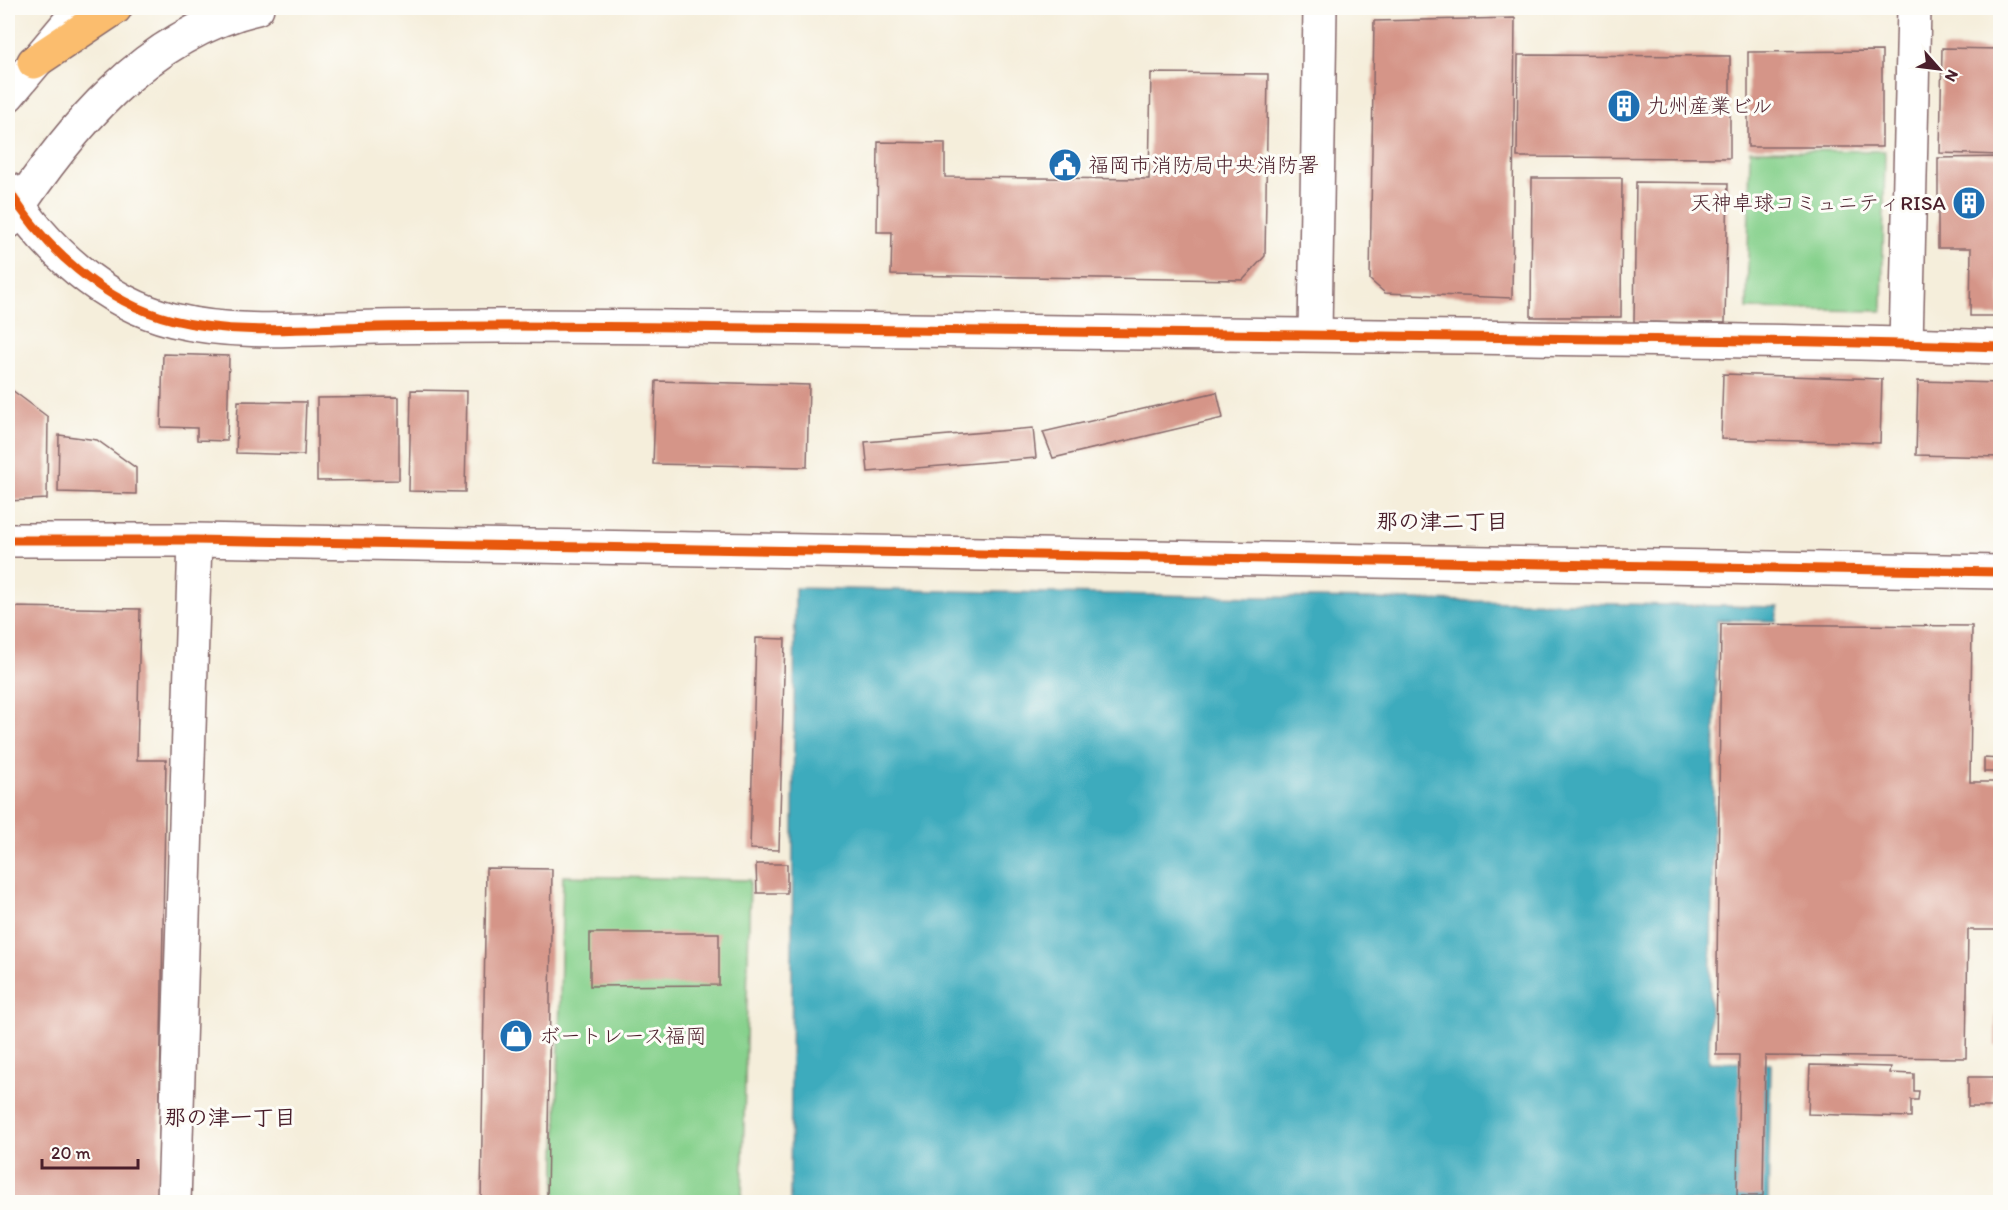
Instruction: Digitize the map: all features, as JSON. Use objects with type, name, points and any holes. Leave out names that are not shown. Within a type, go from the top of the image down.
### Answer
[{"type":"highway","points":[[34,62],[115,8]]},
{"type":"street","points":[[8,95],[81,8]]},
{"type":"street","points":[[257,8],[202,28],[160,52],[124,78],[86,116],[11,206],[56,250],[96,284],[133,306],[171,320],[213,326],[261,328],[530,325],[1315,334],[2001,347]]},
{"type":"street","points":[[1315,334],[1320,8]]},
{"type":"street","points":[[1906,344],[1914,8]]},
{"type":"street","points":[[8,540],[195,540],[2001,572]]},
{"type":"street","points":[[174,1203],[195,540]]},
{"type":"green space","points":[[1750,150],[1885,151],[1882,311],[1747,309]]},
{"type":"green space","points":[[563,876],[750,880],[742,1202],[555,1202]]},
{"type":"water","points":[[795,588],[1778,607],[1776,621],[1717,620],[1709,1062],[1771,1063],[1768,1202],[790,1202]]},
{"type":"building","points":[[1515,18],[1512,298],[1385,293],[1370,280],[1374,21]]},
{"type":"building","points":[[1942,48],[2000,49],[2000,155],[1940,153]]},
{"type":"building","points":[[1882,51],[1882,147],[1748,147],[1748,52]]},
{"type":"building","name":"九州産業ビル","points":[[1518,55],[1730,56],[1730,158],[1517,157]]},
{"type":"building","points":[[1151,73],[1268,74],[1265,256],[1243,280],[891,275],[892,232],[877,232],[878,142],[945,143],[945,177],[1149,179]]},
{"type":"building","name":"天神卓球コミュニティRISA","points":[[2000,157],[2000,316],[1970,316],[1971,248],[1938,248],[1938,158]]},
{"type":"building","points":[[1532,178],[1622,178],[1621,317],[1531,317]]},
{"type":"building","points":[[1636,182],[1728,183],[1725,323],[1634,322]]},
{"type":"building","points":[[163,354],[229,356],[227,441],[197,440],[197,428],[161,427]]},
{"type":"building","points":[[1723,374],[1882,379],[1880,443],[1721,439]]},
{"type":"building","points":[[656,381],[809,385],[807,467],[653,464]]},
{"type":"building","points":[[1918,381],[2000,383],[2000,457],[1916,455]]},
{"type":"building","points":[[8,387],[48,417],[47,499],[8,501]]},
{"type":"building","points":[[411,390],[467,391],[465,492],[409,491]]},
{"type":"building","points":[[1217,392],[1223,418],[1053,458],[1043,432]]},
{"type":"building","points":[[399,397],[399,480],[317,481],[317,398]]},
{"type":"building","points":[[238,401],[306,402],[304,455],[236,453]]},
{"type":"building","points":[[1033,428],[1036,458],[868,472],[865,442]]},
{"type":"building","points":[[59,435],[97,440],[136,468],[136,494],[58,492]]},
{"type":"building","points":[[8,607],[140,609],[137,760],[166,760],[158,1202],[8,1202]]},
{"type":"building","points":[[1721,624],[1972,626],[1970,782],[2000,782],[2000,930],[1968,930],[1966,1058],[1765,1056],[1763,1196],[1737,1196],[1739,1055],[1716,1055]]},
{"type":"building","points":[[756,638],[785,639],[779,850],[750,849]]},
{"type":"building","points":[[1984,758],[2000,759],[2000,772],[1984,772]]},
{"type":"building","points":[[756,864],[787,864],[787,893],[757,893]]},
{"type":"building","name":"ボートレース福岡","points":[[486,868],[552,869],[547,1202],[481,1202]]},
{"type":"building","points":[[590,933],[719,933],[719,985],[590,986]]},
{"type":"building","points":[[1996,1007],[2000,1007],[2000,1046],[1995,1046]]},
{"type":"building","points":[[1810,1065],[1891,1067],[1890,1073],[1914,1074],[1914,1091],[1919,1091],[1918,1100],[1911,1100],[1911,1117],[1808,1114]]},
{"type":"building","points":[[1968,1077],[1993,1077],[1993,1107],[1968,1107]]},
{"type":"cycle path","points":[[8,189],[22,211],[57,251],[78,270],[123,301],[173,320],[223,328],[249,330],[489,326],[782,328],[1764,341],[2000,347]]},
{"type":"cycle path","points":[[8,540],[195,540],[2000,572]]},
{"type":"place","name":"九州産業ビル","points":[[1624,106]]},
{"type":"place","name":"福岡市消防局中央消防署","points":[[1065,165]]},
{"type":"place","name":"天神卓球コミュニティRISA","points":[[1969,203]]},
{"type":"place","name":"ボートレース福岡","points":[[516,1036]]},
{"type":"district","name":"那の津二丁目","points":[[1442,521]]},
{"type":"district","name":"那の津一丁目","points":[[230,1117]]}]
